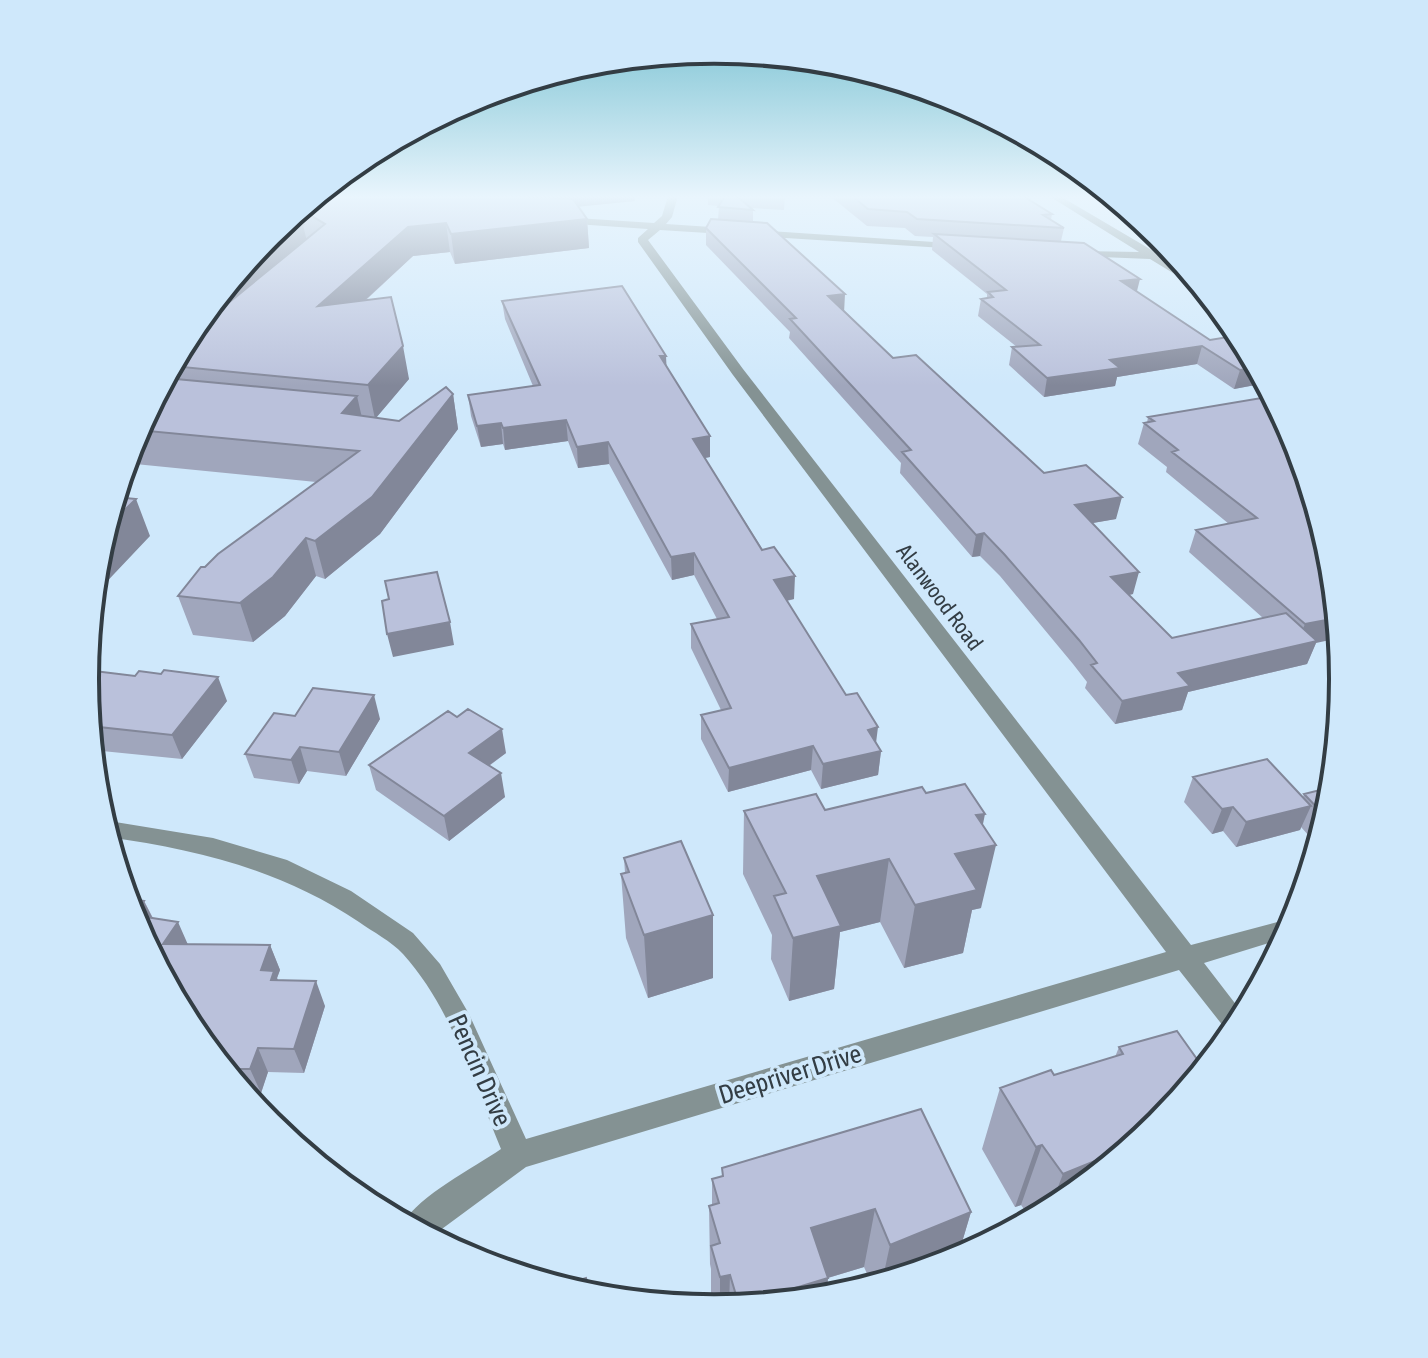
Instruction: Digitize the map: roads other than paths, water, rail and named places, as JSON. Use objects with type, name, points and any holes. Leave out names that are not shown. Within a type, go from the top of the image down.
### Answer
[{"type":"street","name":"Alanwood Road","points":[[656,259],[738,372],[1229,1015]]},
{"type":"street","name":"Pencin Drive","points":[[118,830],[172,837],[258,856],[338,893],[411,946],[461,1021],[518,1155]]},
{"type":"street","name":"Deepriver Drive","points":[[424,1222],[518,1155],[1275,931]]}]
